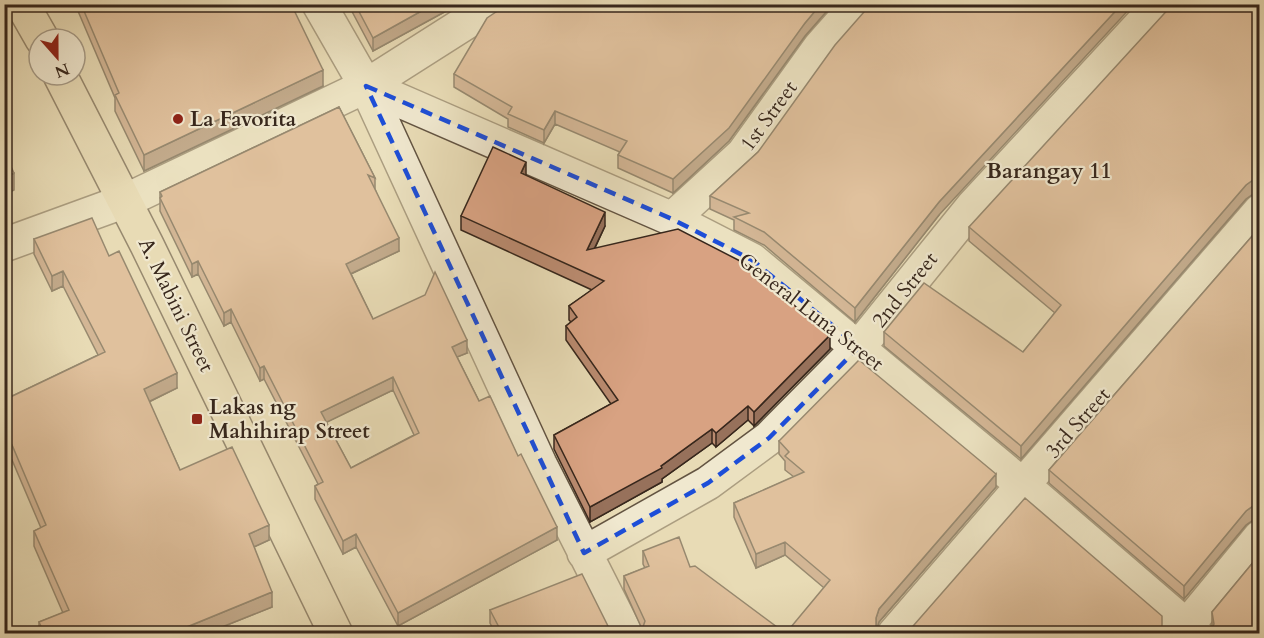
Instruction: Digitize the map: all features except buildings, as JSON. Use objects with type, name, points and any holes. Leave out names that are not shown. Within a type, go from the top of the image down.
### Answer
[{"type":"main road","points":[[22,4],[35,27]]},
{"type":"main road","name":"A. Mabini Street","points":[[66,87],[125,201],[336,633]]},
{"type":"street","points":[[319,4],[366,87],[394,152],[584,553],[626,633]]},
{"type":"street","points":[[4,245],[125,201],[366,87],[495,4]]},
{"type":"street","name":"1st Street","points":[[672,219],[743,154],[820,47],[858,4]]},
{"type":"street","name":"2nd Street","points":[[584,553],[708,483],[769,438],[859,347],[972,207],[1160,4]]},
{"type":"street","name":"General Luna Street","points":[[366,87],[672,219],[752,260],[1024,486],[1188,631]]},
{"type":"street","name":"3rd Street","points":[[894,633],[1260,212]]},
{"type":"street","points":[[1188,631],[1260,537]]},
{"type":"highlighted area","points":[[366,86],[672,219],[752,260],[859,347],[769,438],[708,483],[584,553]]},
{"type":"place","name":"La Favorita","points":[[178,119]]},
{"type":"place","name":"Lakas ng Mahihirap Street","points":[[197,419]]},
{"type":"district","name":"Barangay 11","points":[[1049,171]]}]
